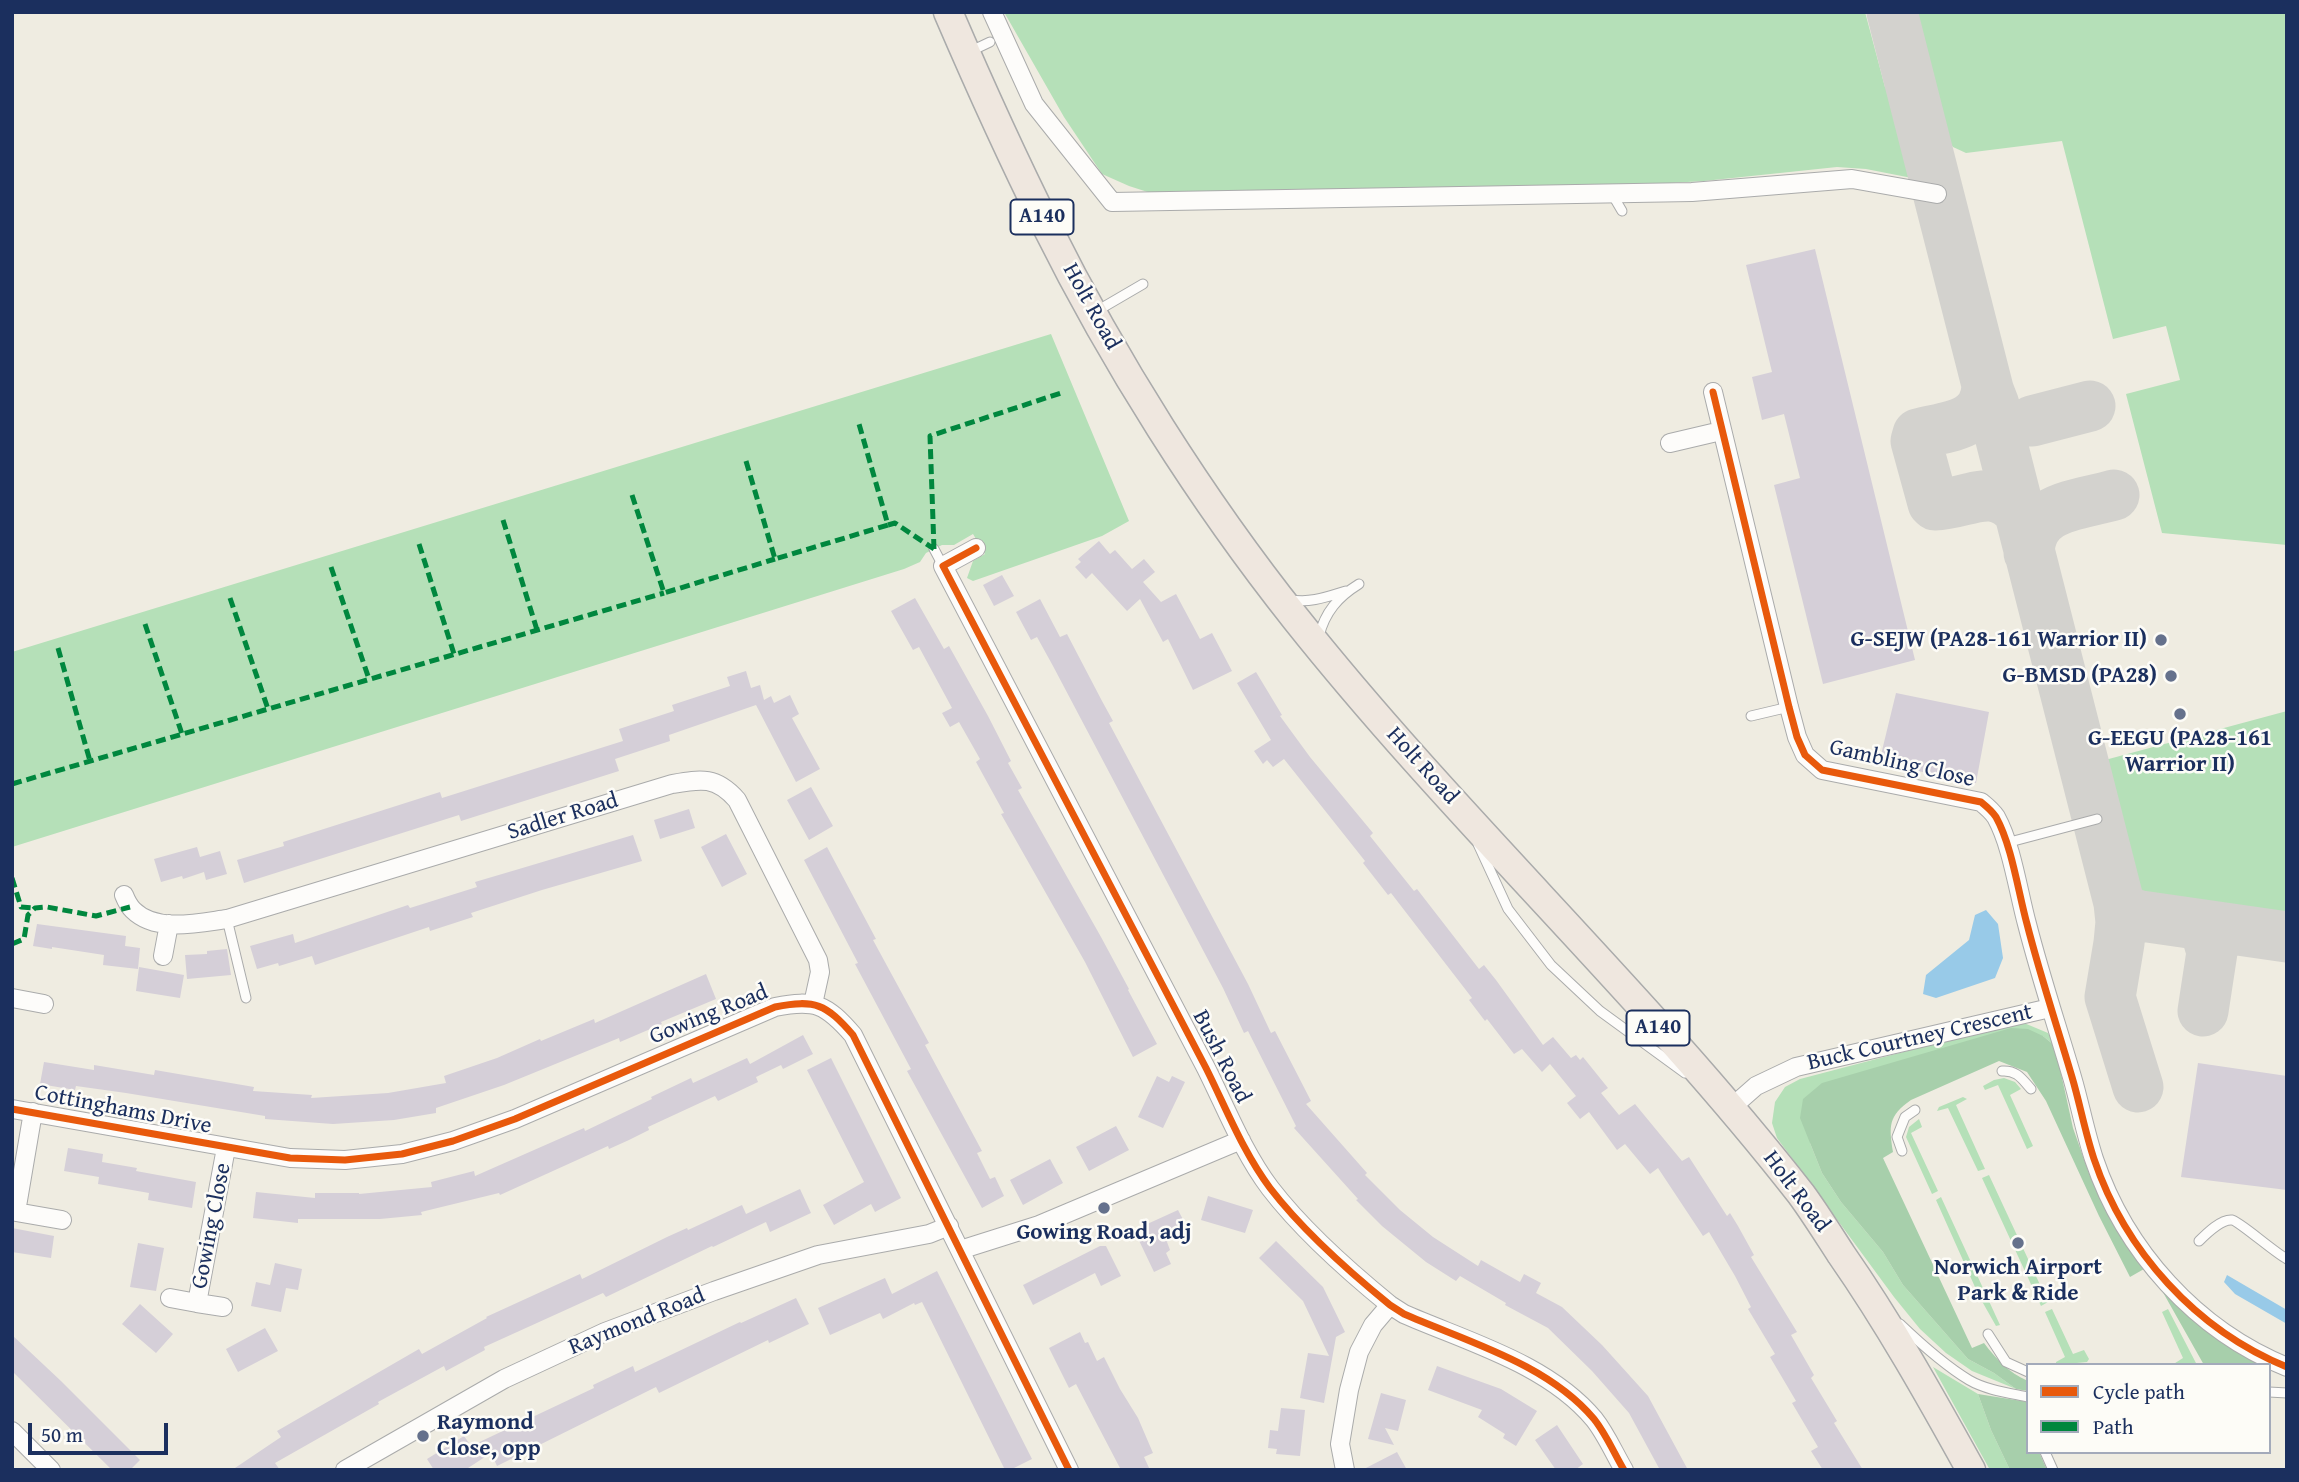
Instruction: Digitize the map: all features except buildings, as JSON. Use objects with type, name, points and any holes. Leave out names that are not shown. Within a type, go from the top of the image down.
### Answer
[{"type":"highway","name":"Holt Road","points":[[948,12],[978,48],[1046,226],[1152,413],[1234,536],[1279,596],[1409,753],[1731,1108],[1804,1199],[1871,1297],[1923,1382],[1971,1470]]},
{"type":"street","points":[[992,12],[1034,104],[1112,202],[1692,192],[1852,179],[1937,194]]},
{"type":"street","name":"Gambling Close","points":[[1713,392],[1789,706],[1805,755],[1822,770],[1980,802],[1995,814],[2006,842],[2054,1008]]},
{"type":"street","points":[[1670,443],[1721,431]]},
{"type":"street","points":[[943,566],[976,548]]},
{"type":"street","name":"Bush Road","points":[[943,566],[1206,1068],[1241,1140],[1269,1187],[1311,1234],[1390,1305],[1404,1314],[1530,1368],[1568,1392],[1595,1421],[1623,1470]]},
{"type":"street","name":"Sadler Road","points":[[124,895],[133,911],[148,920],[169,924],[227,919],[672,784],[698,779],[727,789],[737,800],[818,960],[820,972],[813,1004]]},
{"type":"street","points":[[163,956],[169,924]]},
{"type":"street","points":[[12,998],[44,1004]]},
{"type":"street","name":"Gowing Road","points":[[226,1148],[289,1158],[345,1160],[402,1154],[515,1119],[775,1007],[798,1002],[813,1004]]},
{"type":"street","points":[[813,1004],[828,1009],[853,1035],[1069,1470]]},
{"type":"street","name":"Buck Courtney Crescent","points":[[1731,1108],[1756,1086],[1796,1067],[2054,1008],[2094,1160],[2122,1221],[2146,1259],[2206,1320],[2250,1348],[2287,1367]]},
{"type":"street","name":"Cottinghams Drive","points":[[12,1109],[226,1148]]},
{"type":"street","name":"Cottinghams Drive","points":[[33,1112],[14,1211],[62,1220]]},
{"type":"street","points":[[960,1250],[1039,1225],[1241,1140]]},
{"type":"street","name":"Gowing Close","points":[[197,1303],[226,1148]]},
{"type":"street","name":"Raymond Road","points":[[345,1470],[504,1379],[605,1332],[818,1255],[929,1234],[949,1226]]},
{"type":"street","name":"Gowing Close","points":[[170,1298],[223,1307]]},
{"type":"street","points":[[1345,1470],[1340,1444],[1349,1390],[1359,1352],[1373,1325],[1390,1305]]},
{"type":"street","points":[[12,1431],[20,1446],[51,1470]]},
{"type":"lane","points":[[1611,194],[1622,211]]},
{"type":"lane","points":[[1094,313],[1143,284]]},
{"type":"lane","points":[[934,549],[943,566]]},
{"type":"lane","points":[[1317,643],[1331,607],[1359,584]]},
{"type":"lane","points":[[1279,596],[1297,601],[1320,599],[1348,591]]},
{"type":"lane","points":[[1751,716],[1789,706]]},
{"type":"lane","points":[[1463,812],[1508,909],[1551,965],[1600,1011],[1731,1108]]},
{"type":"lane","points":[[2006,842],[2097,819]]},
{"type":"lane","points":[[227,919],[246,998]]},
{"type":"lane","points":[[2002,1071],[2011,1070],[2018,1074],[2031,1090]]},
{"type":"lane","points":[[1902,1151],[1897,1137],[1905,1117],[1915,1110]]},
{"type":"lane","points":[[2199,1241],[2225,1221],[2232,1220],[2240,1223],[2287,1259]]},
{"type":"lane","points":[[1871,1297],[1926,1348],[1970,1380],[1993,1389],[2026,1397]]},
{"type":"lane","points":[[1988,1334],[2006,1362],[2026,1371]]},
{"type":"lane","points":[[2046,1454],[2053,1470]]},
{"type":"green space","points":[[1004,12],[1865,12],[1885,87],[1896,94],[1917,179],[1866,169],[1837,167],[1704,181],[1604,187],[1157,195],[1102,174],[1064,117]]},
{"type":"green space","points":[[1915,12],[2287,12],[2287,545],[2162,533],[2126,394],[2180,380],[2166,326],[2113,339],[2062,141],[1966,153],[1953,147],[1947,140]]},
{"type":"green space","points":[[1051,334],[1129,521],[1102,536],[973,581],[967,578],[973,561],[985,554],[973,534],[954,545],[942,545],[926,553],[920,562],[904,569],[12,847],[12,652]]},
{"type":"green space","points":[[2287,711],[2287,925],[2159,906],[2142,900],[2134,888],[2105,760]]},
{"type":"green space","points":[[2024,1023],[2048,1033],[2055,1046],[2043,1036],[1810,1143],[1822,1173],[1841,1202],[1883,1252],[1903,1285],[1968,1359],[2016,1389],[1972,1371],[1946,1353],[1920,1329],[1777,1138],[1772,1123],[1775,1102],[1785,1087],[1800,1079],[2010,1024]]},
{"type":"green space","points":[[2011,1028],[2028,1029],[2043,1036],[2055,1046],[2073,1128],[2090,1176],[2115,1227],[2144,1269],[2130,1277],[2046,1101],[2027,1072],[1999,1061],[1903,1106],[1892,1122],[1893,1152],[1883,1158],[1972,1348],[1984,1343],[2003,1365],[2026,1380],[2026,1391],[2016,1389],[1968,1359],[1903,1285],[1883,1252],[1841,1202],[1822,1173],[1800,1118],[1803,1099],[1822,1083]]},
{"type":"green space","points":[[2004,1078],[2015,1082],[2021,1089],[2010,1095],[2033,1146],[2027,1149],[1998,1085],[1985,1090],[1983,1086]]},
{"type":"green space","points":[[1963,1097],[1967,1099],[1956,1105],[1985,1169],[1978,1171],[1948,1108],[1937,1111],[1939,1107]]},
{"type":"green space","points":[[1919,1119],[1922,1127],[1911,1133],[1938,1191],[1932,1194],[1906,1137],[1909,1127]]},
{"type":"green space","points":[[1989,1175],[2048,1302],[2041,1306],[1982,1178]]},
{"type":"green space","points":[[1941,1197],[2000,1325],[1996,1326],[1979,1296],[1936,1200]]},
{"type":"green space","points":[[2156,1280],[2265,1363],[2203,1363]]},
{"type":"green space","points":[[2052,1309],[2073,1354],[2084,1350],[2089,1359],[2087,1362],[2056,1363],[2065,1357],[2045,1312]]},
{"type":"green space","points":[[2168,1309],[2196,1363],[2175,1363],[2183,1358],[2162,1312]]},
{"type":"green space","points":[[1933,1367],[1978,1394],[2010,1470],[1990,1470]]},
{"type":"green space","points":[[1978,1394],[2026,1402],[2026,1454],[2040,1454],[2047,1470],[2010,1470]]},
{"type":"water","points":[[1986,910],[1998,924],[2003,958],[1995,978],[1936,998],[1923,994],[1926,975],[1969,940],[1975,915]]},
{"type":"water","points":[[2227,1275],[2287,1310],[2287,1324],[2235,1294],[2224,1282]]},
{"type":"taxiway","points":[[1892,12],[2119,903],[2130,913],[2141,916],[2287,937]]},
{"type":"taxiway","points":[[1994,405],[1987,387],[1984,400],[1972,417],[1953,426],[1918,434],[1916,441],[1935,505],[1989,496],[2009,503],[2019,512]]},
{"type":"taxiway","points":[[2032,421],[2090,406]]},
{"type":"taxiway","points":[[2029,553],[2032,537],[2047,516],[2058,510],[2114,495]]},
{"type":"taxiway","points":[[2119,903],[2119,943],[2110,997],[2138,1087]]},
{"type":"taxiway","points":[[2197,924],[2207,935],[2212,952],[2203,1011]]},
{"type":"marked path","points":[[934,549],[930,436],[1064,392]]},
{"type":"marked path","points":[[746,461],[775,559],[888,525],[859,424]]},
{"type":"marked path","points":[[632,495],[664,593],[775,559]]},
{"type":"marked path","points":[[503,520],[537,630]]},
{"type":"marked path","points":[[888,525],[895,523],[934,549]]},
{"type":"marked path","points":[[419,544],[454,654]]},
{"type":"marked path","points":[[331,567],[369,679]]},
{"type":"marked path","points":[[12,784],[664,593]]},
{"type":"marked path","points":[[230,598],[268,709]]},
{"type":"marked path","points":[[145,624],[182,734]]},
{"type":"marked path","points":[[58,648],[90,761]]},
{"type":"marked path","points":[[12,878],[21,907],[35,908]]},
{"type":"marked path","points":[[12,944],[24,939],[28,915],[35,908],[47,907],[96,916],[130,907]]},
{"type":"cycle path","points":[[1713,392],[1789,707],[1805,755],[1822,770],[1981,802],[1994,815],[2002,829],[2010,855],[2088,1139],[2107,1193],[2124,1225],[2168,1284],[2223,1332],[2287,1367]]},
{"type":"cycle path","points":[[976,548],[943,566],[1260,1174],[1297,1220],[1390,1305],[1404,1314],[1506,1356],[1554,1383],[1575,1400],[1594,1419],[1624,1470]]},
{"type":"cycle path","points":[[12,1109],[290,1158],[345,1160],[402,1154],[453,1141],[515,1119],[775,1007],[800,1004],[819,1006],[835,1016],[853,1035],[1069,1470]]},
{"type":"place","name":"G-SEJW (PA28-161 Warrior II)","points":[[2161,640]]},
{"type":"place","name":"G-BMSD (PA28)","points":[[2171,676]]},
{"type":"place","name":"G-EEGU (PA28-161 Warrior II)","points":[[2180,714]]},
{"type":"place","name":"Gowing Road, adj","points":[[1104,1208]]},
{"type":"place","name":"Norwich Airport Park & Ride","points":[[2018,1243]]},
{"type":"place","name":"Raymond Close, opp","points":[[423,1436]]}]
